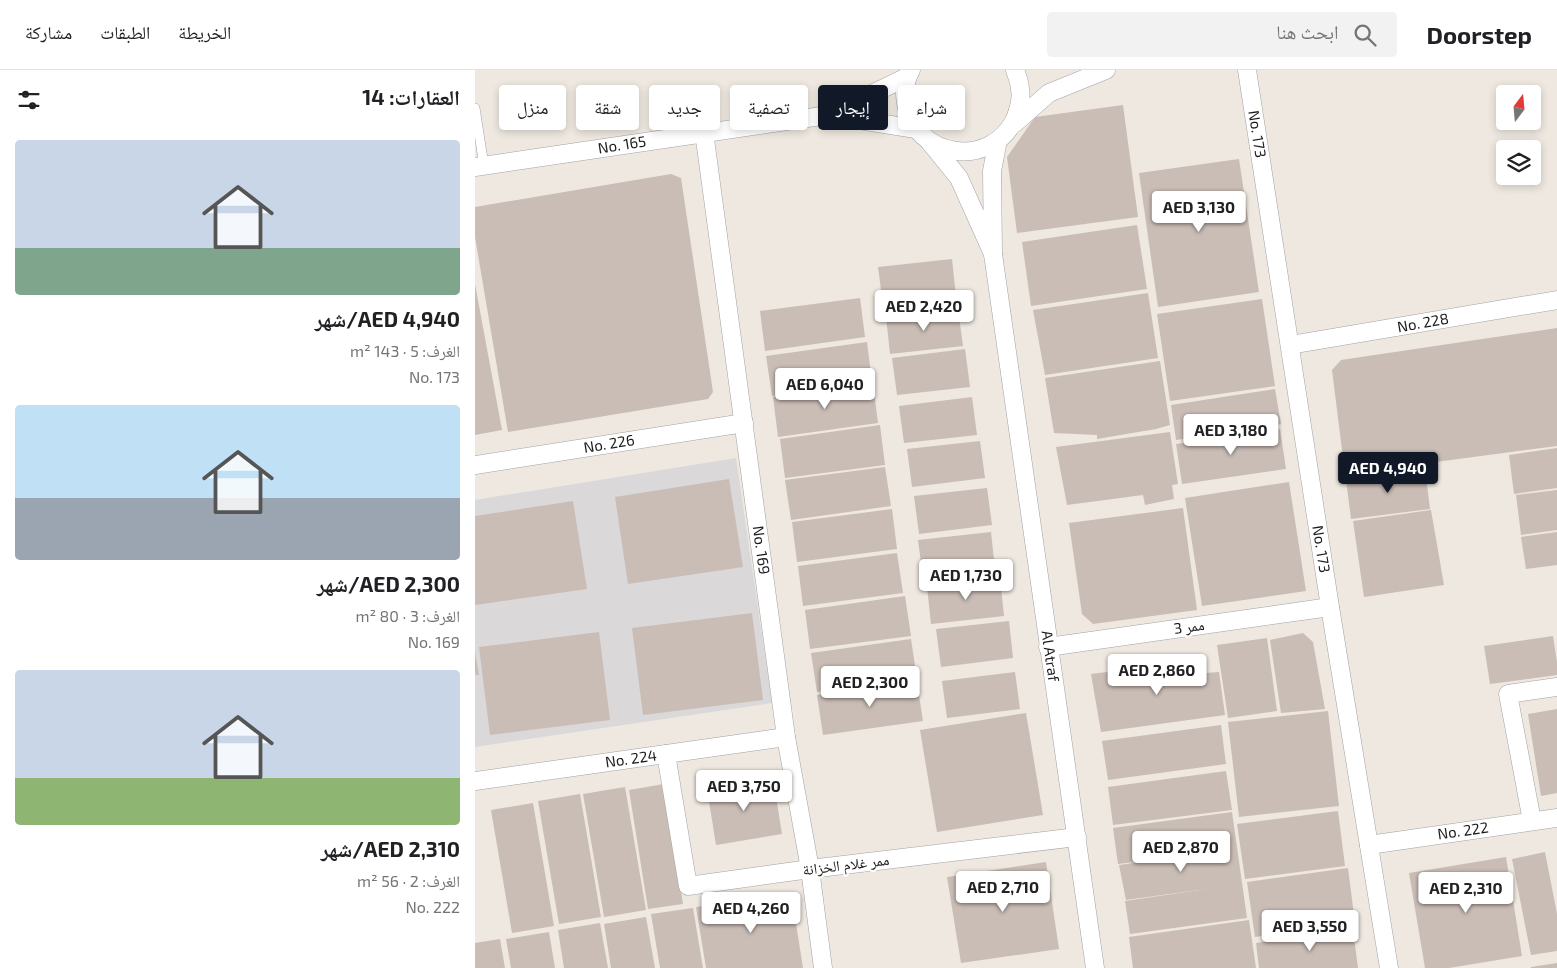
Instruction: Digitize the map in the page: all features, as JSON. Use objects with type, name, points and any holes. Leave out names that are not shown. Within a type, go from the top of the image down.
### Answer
[{"type":"street","points":[[1011,127],[1019,109],[1021,89],[1015,70]]},
{"type":"street","points":[[929,141],[945,150],[963,152],[982,149],[998,140],[1049,93],[1106,70]]},
{"type":"street","name":"No. 173","points":[[1247,70],[1330,606],[1389,968]]},
{"type":"street","points":[[886,85],[909,73]]},
{"type":"street","name":"No. 165","points":[[480,166],[818,116]]},
{"type":"street","points":[[917,130],[929,141],[959,178],[993,254]]},
{"type":"street","name":"No. 169","points":[[704,132],[786,737],[810,869],[823,968]]},
{"type":"street","points":[[993,254],[992,171],[998,140]]},
{"type":"street","name":"Al Atraf","points":[[993,254],[1095,968]]},
{"type":"street","name":"No. 228","points":[[1290,345],[1557,300]]},
{"type":"street","name":"No. 226","points":[[475,465],[744,423]]},
{"type":"street","name":"ممر 3","points":[[1048,648],[1330,606]]},
{"type":"street","points":[[1532,821],[1509,694],[1557,687]]},
{"type":"street","name":"No. 224","points":[[475,781],[786,737]]},
{"type":"street","name":"ممر غلام الخزانة","points":[[666,754],[688,886],[1077,836]]},
{"type":"street","name":"No. 222","points":[[1369,845],[1557,818]]},
{"type":"lane","points":[[475,108],[480,166]]},
{"type":"shaded area","points":[[736,458],[772,703],[475,747],[475,500]]},
{"type":"building","points":[[1123,105],[1138,217],[1017,233],[1007,157],[1035,117]]},
{"type":"building","points":[[1239,159],[1259,292],[1158,307],[1139,173]]},
{"type":"building","points":[[671,174],[681,178],[713,392],[708,399],[508,432],[475,237],[475,207]]},
{"type":"building","points":[[1137,225],[1147,289],[1031,306],[1022,242]]},
{"type":"building","points":[[952,259],[956,296],[883,305],[878,267]]},
{"type":"building","points":[[475,284],[502,430],[475,435]]},
{"type":"building","points":[[1148,293],[1158,358],[1045,375],[1033,310]]},
{"type":"building","points":[[860,298],[865,337],[765,351],[760,311]]},
{"type":"building","points":[[1262,299],[1275,386],[1170,401],[1157,314]]},
{"type":"building","points":[[958,309],[963,346],[890,354],[886,317]]},
{"type":"building","points":[[1557,328],[1557,446],[1345,474],[1332,370],[1341,360]]},
{"type":"building","points":[[867,342],[872,382],[772,396],[766,356]]},
{"type":"building","points":[[965,349],[970,387],[897,395],[892,358]]},
{"type":"building","points":[[1160,361],[1170,425],[1097,439],[1097,435],[1054,433],[1045,378]]},
{"type":"building","points":[[873,384],[878,423],[778,437],[773,397]]},
{"type":"building","points":[[1275,389],[1281,424],[1176,440],[1171,405]]},
{"type":"building","points":[[972,397],[977,435],[904,443],[899,406]]},
{"type":"building","points":[[880,425],[885,465],[785,478],[780,439]]},
{"type":"building","points":[[1280,429],[1286,469],[1182,484],[1176,444]]},
{"type":"building","points":[[1170,432],[1178,484],[1172,485],[1174,499],[1145,505],[1143,495],[1067,505],[1056,447]]},
{"type":"building","points":[[980,441],[985,478],[912,487],[907,449]]},
{"type":"building","points":[[1557,448],[1557,488],[1514,494],[1509,455]]},
{"type":"building","points":[[885,467],[891,506],[791,520],[785,480]]},
{"type":"building","points":[[1425,469],[1430,509],[1351,519],[1346,480]]},
{"type":"building","points":[[729,479],[743,567],[628,584],[615,497]]},
{"type":"building","points":[[1289,482],[1306,591],[1202,606],[1185,498]]},
{"type":"building","points":[[987,488],[992,525],[919,534],[914,496]]},
{"type":"building","points":[[1557,490],[1557,530],[1521,535],[1516,495]]},
{"type":"building","points":[[573,501],[587,589],[475,605],[475,516]]},
{"type":"building","points":[[1183,508],[1197,610],[1093,624],[1082,614],[1069,523]]},
{"type":"building","points":[[892,509],[897,549],[797,562],[792,522]]},
{"type":"building","points":[[1431,510],[1444,585],[1364,597],[1353,521]]},
{"type":"building","points":[[991,532],[995,569],[923,578],[918,540]]},
{"type":"building","points":[[1557,532],[1557,565],[1526,569],[1521,537]]},
{"type":"building","points":[[897,553],[903,593],[803,606],[798,566]]},
{"type":"building","points":[[1000,578],[1004,616],[931,624],[927,587]]},
{"type":"building","points":[[905,596],[911,636],[810,649],[805,610]]},
{"type":"building","points":[[752,613],[763,700],[643,715],[632,628]]},
{"type":"building","points":[[1009,621],[1013,658],[941,667],[936,629]]},
{"type":"building","points":[[599,632],[610,720],[490,735],[479,647]]},
{"type":"building","points":[[1303,633],[1313,642],[1325,709],[1281,713],[1270,640]]},
{"type":"building","points":[[1553,636],[1557,675],[1490,684],[1484,646]]},
{"type":"building","points":[[1267,638],[1277,711],[1228,718],[1217,645]]},
{"type":"building","points":[[911,639],[917,679],[817,692],[811,653]]},
{"type":"building","points":[[475,652],[479,675],[475,675]]},
{"type":"building","points":[[1204,660],[1206,673],[1219,672],[1225,715],[1101,732],[1091,674]]},
{"type":"building","points":[[1015,672],[1020,709],[947,718],[942,681]]},
{"type":"building","points":[[917,682],[923,721],[823,735],[817,695]]},
{"type":"building","points":[[1557,709],[1557,793],[1541,796],[1528,714]]},
{"type":"building","points":[[1328,711],[1339,806],[1239,817],[1228,722]]},
{"type":"building","points":[[1026,713],[1043,815],[937,832],[920,730]]},
{"type":"building","points":[[1221,725],[1226,764],[1108,780],[1102,741]]},
{"type":"building","points":[[1226,771],[1232,810],[1113,825],[1108,787]]},
{"type":"building","points":[[773,778],[782,834],[716,845],[707,789]]},
{"type":"building","points":[[664,784],[683,904],[648,909],[629,790]]},
{"type":"building","points":[[625,787],[646,910],[604,917],[583,794]]},
{"type":"building","points":[[580,794],[601,917],[559,924],[538,801]]},
{"type":"building","points":[[533,803],[554,926],[512,933],[491,810]]},
{"type":"building","points":[[1338,811],[1345,866],[1245,879],[1237,824]]},
{"type":"building","points":[[1232,812],[1247,918],[1130,934],[1125,901],[1213,888],[1126,900],[1119,865],[1174,857],[1118,864],[1113,828]]},
{"type":"building","points":[[1545,852],[1557,914],[1557,951],[1531,955],[1512,859]]},
{"type":"building","points":[[1506,857],[1522,956],[1449,968],[1425,968],[1409,873]]},
{"type":"building","points":[[1046,862],[1059,949],[961,963],[947,877]]},
{"type":"building","points":[[1348,868],[1355,923],[1255,937],[1247,882]]},
{"type":"building","points":[[791,892],[803,968],[706,968],[696,907]]},
{"type":"building","points":[[693,908],[703,968],[660,968],[651,914]]},
{"type":"building","points":[[646,917],[655,968],[611,968],[604,924]]},
{"type":"building","points":[[1249,920],[1256,968],[1133,968],[1129,937]]},
{"type":"building","points":[[600,923],[608,968],[564,968],[558,930]]},
{"type":"building","points":[[1353,930],[1358,968],[1259,968],[1256,943]]},
{"type":"building","points":[[549,932],[555,968],[511,968],[506,939]]},
{"type":"building","points":[[500,939],[505,968],[475,968],[475,943]]},
{"type":"building","points":[[1557,963],[1557,968],[1531,968],[1531,967]]}]
